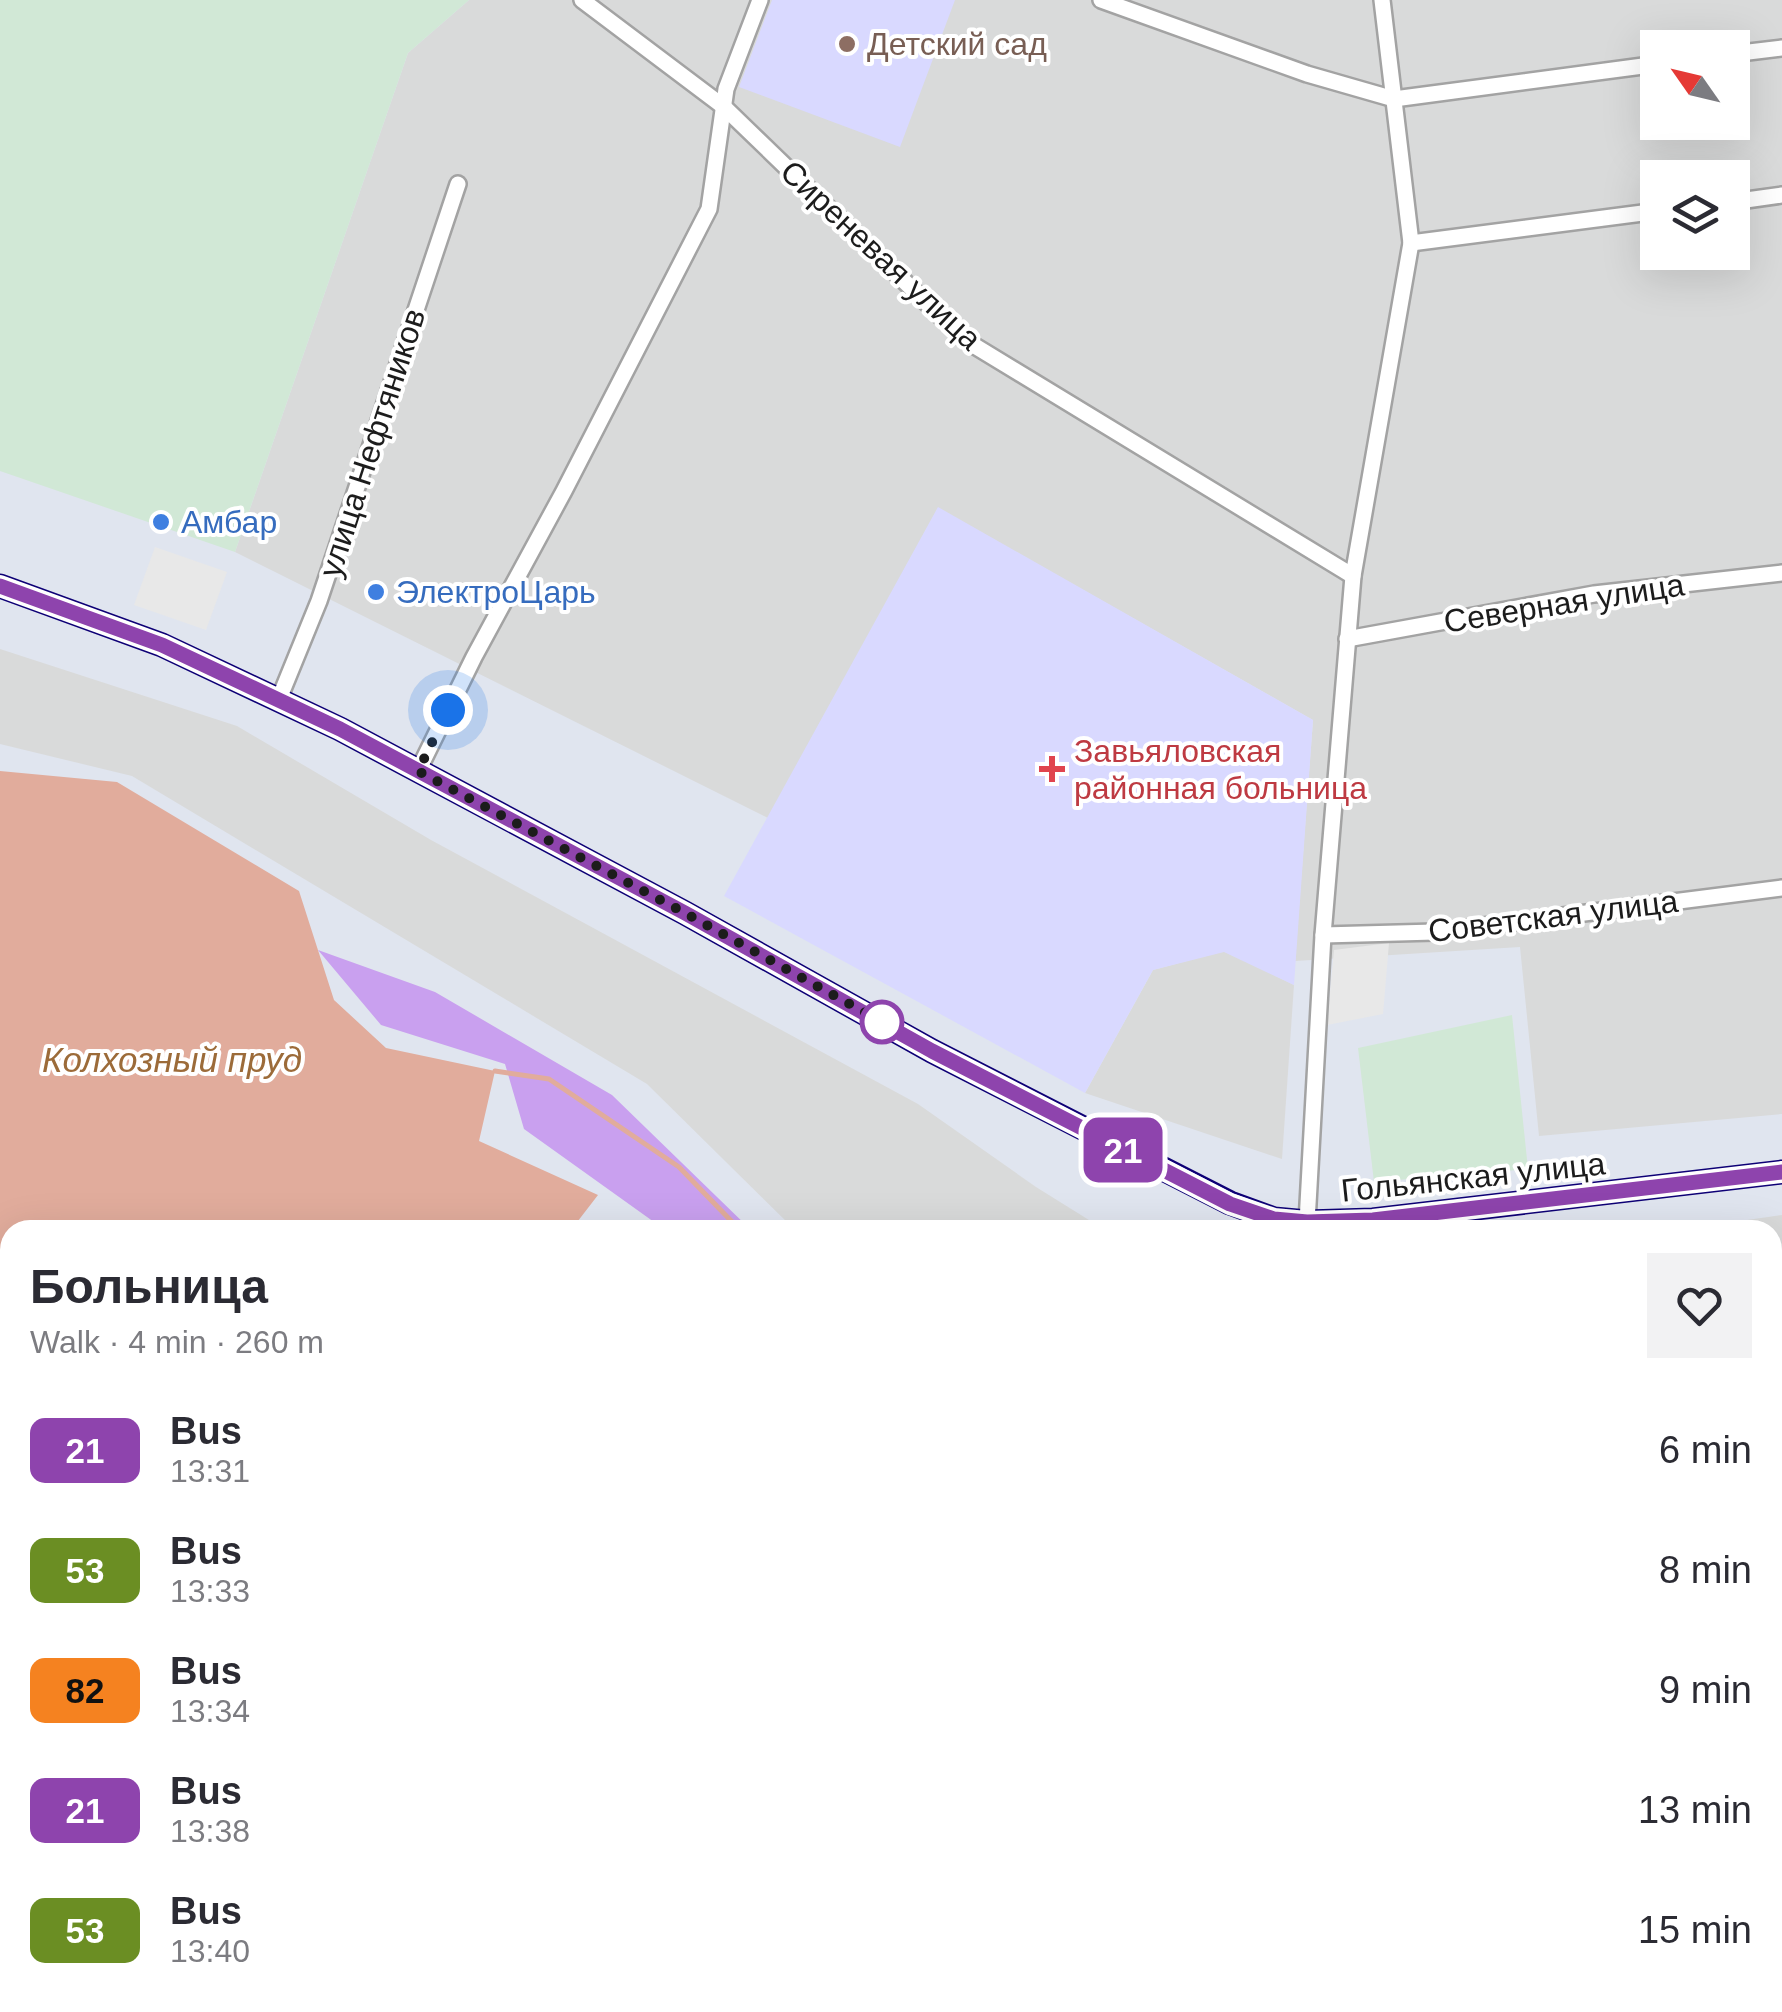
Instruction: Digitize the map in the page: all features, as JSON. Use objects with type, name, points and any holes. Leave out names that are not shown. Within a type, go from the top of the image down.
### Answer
[{"type":"main road","name":"Гольянская улица","points":[[0,586],[162,645],[279,698],[685,913],[932,1051],[1180,1180],[1249,1211],[1285,1220]]},
{"type":"main road","name":"Гольянская улица","points":[[1373,1220],[1782,1172]]},
{"type":"street","name":"Сиреневая улица","points":[[582,0],[724,107],[965,340],[1353,576]]},
{"type":"street","points":[[418,771],[474,656],[586,450],[709,210],[726,88],[760,0]]},
{"type":"street","points":[[1101,0],[1308,74],[1394,98],[1640,66]]},
{"type":"street","points":[[1307,1220],[1324,935],[1353,576],[1410,244],[1382,0]]},
{"type":"street","points":[[1750,52],[1782,48]]},
{"type":"street","name":"улица Нефтяников","points":[[279,698],[319,601],[458,184]]},
{"type":"street","points":[[1750,199],[1782,195]]},
{"type":"street","points":[[1410,244],[1640,213]]},
{"type":"street","name":"Северная улица","points":[[1348,639],[1594,594],[1782,573]]},
{"type":"street","name":"Советская улица","points":[[1324,935],[1435,932],[1782,888]]},
{"type":"shaded area","points":[[0,0],[469,0],[408,53],[235,552],[0,471]]},
{"type":"shaded area","points":[[469,0],[1782,0],[1782,1114],[1539,1136],[1520,947],[1295,961],[1313,720],[938,508],[768,818],[235,552],[408,53]]},
{"type":"shaded area","name":"Детский сад","points":[[772,0],[955,0],[900,147],[739,87]]},
{"type":"shaded area","name":"Завьяловская районная больница","points":[[938,507],[1313,720],[1294,985],[1224,952],[1153,970],[1085,1093],[724,896]]},
{"type":"shaded area","points":[[155,547],[227,572],[206,630],[134,605]]},
{"type":"shaded area","points":[[0,649],[237,726],[431,840],[918,1104],[1089,1220],[785,1220],[647,1084],[132,776],[0,744]]},
{"type":"shaded area","points":[[1389,943],[1383,1014],[1327,1025],[1334,950]]},
{"type":"shaded area","points":[[318,950],[435,992],[612,1095],[741,1220],[651,1220],[524,1129],[505,1064],[381,1025]]},
{"type":"shaded area","points":[[1224,951],[1294,985],[1282,1159],[1085,1093],[1153,970]]},
{"type":"shaded area","points":[[1512,1015],[1528,1169],[1374,1182],[1358,1048]]},
{"type":"shaded area","points":[[1782,1215],[1782,1220],[1747,1220]]},
{"type":"water","name":"Колхозный пруд","points":[[0,771],[117,782],[299,891],[334,1000],[386,1048],[495,1071],[479,1141],[598,1195],[579,1220],[0,1220]]},
{"type":"waterway","points":[[495,1071],[549,1079],[679,1167],[730,1220]]},
{"type":"bus line","name":"21","points":[[0,586],[162,645],[279,698],[685,913],[932,1051],[1180,1180],[1230,1204],[1285,1220]]},
{"type":"bus line","name":"21","points":[[1373,1220],[1782,1172]]},
{"type":"place","name":"Детский сад","points":[[847,44]]},
{"type":"place","name":"Амбар","points":[[161,522]]},
{"type":"place","name":"ЭлектроЦарь","points":[[376,592]]},
{"type":"place","name":"Завьяловская районная больница","points":[[1052,769]]},
{"type":"route","points":[[448,710],[418,771],[882,1022]]}]
